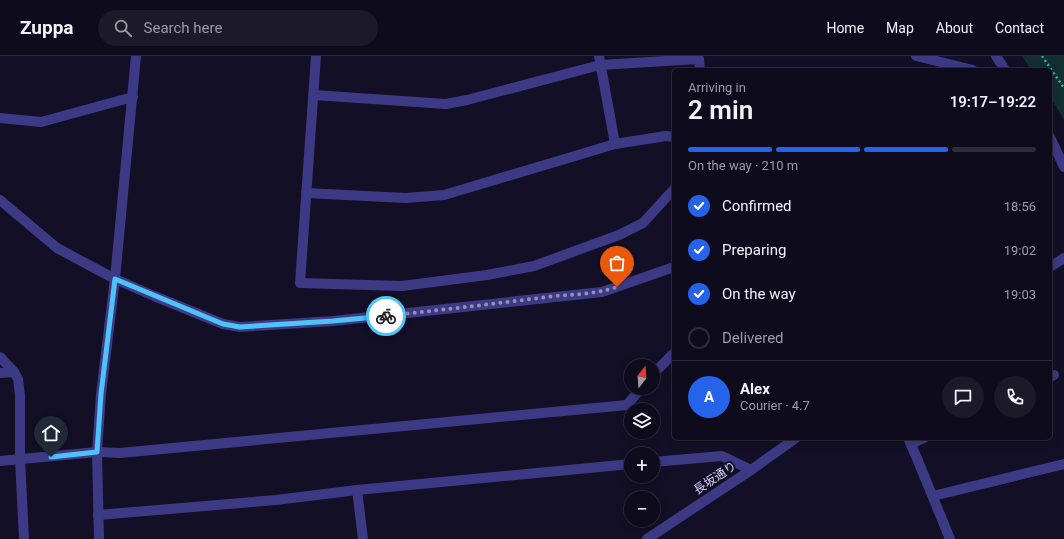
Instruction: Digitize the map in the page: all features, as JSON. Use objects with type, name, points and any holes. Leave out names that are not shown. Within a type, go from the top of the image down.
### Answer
[{"type":"street","points":[[99,539],[97,452],[101,394],[115,279],[136,56]]},
{"type":"street","points":[[316,56],[300,283],[402,286],[487,275],[534,266],[619,235],[643,223],[672,191]]},
{"type":"street","points":[[916,56],[965,68]]},
{"type":"street","points":[[996,56],[1004,68]]},
{"type":"street","points":[[314,95],[446,104],[467,100],[599,60],[699,60],[700,68]]},
{"type":"street","points":[[599,60],[614,144]]},
{"type":"street","points":[[0,118],[41,122],[133,97]]},
{"type":"street","points":[[306,193],[406,198],[444,195],[614,144],[666,136],[672,137]]},
{"type":"street","points":[[1052,141],[1064,167]]},
{"type":"street","points":[[0,200],[57,248],[115,279],[223,324],[240,327],[333,321],[602,292],[672,268]]},
{"type":"street","points":[[1052,267],[1064,258]]},
{"type":"street","points":[[660,367],[672,355]]},
{"type":"street","points":[[0,357],[18,378],[20,395],[20,459],[24,539]]},
{"type":"street","points":[[0,373],[14,372]]},
{"type":"street","points":[[0,462],[97,452],[128,452],[627,405],[635,395]]},
{"type":"street","name":"長坂通り","points":[[647,539],[793,440]]},
{"type":"street","points":[[909,441],[950,539]]},
{"type":"street","points":[[660,461],[722,456],[751,470]]},
{"type":"street","points":[[933,496],[1064,464]]},
{"type":"street","points":[[98,515],[276,500],[357,490],[624,465]]},
{"type":"street","points":[[357,490],[363,539]]},
{"type":"path","points":[[1042,56],[1050,68]]},
{"type":"path","points":[[1052,71],[1064,88]]},
{"type":"green space","points":[[1022,56],[1064,56],[1064,120],[1052,99],[1052,68],[1030,68]]},
{"type":"way so far","points":[[386,316],[595,293],[617,287]]},
{"type":"route","points":[[51,457],[97,452],[101,394],[115,279],[223,324],[240,327],[386,316]]}]
